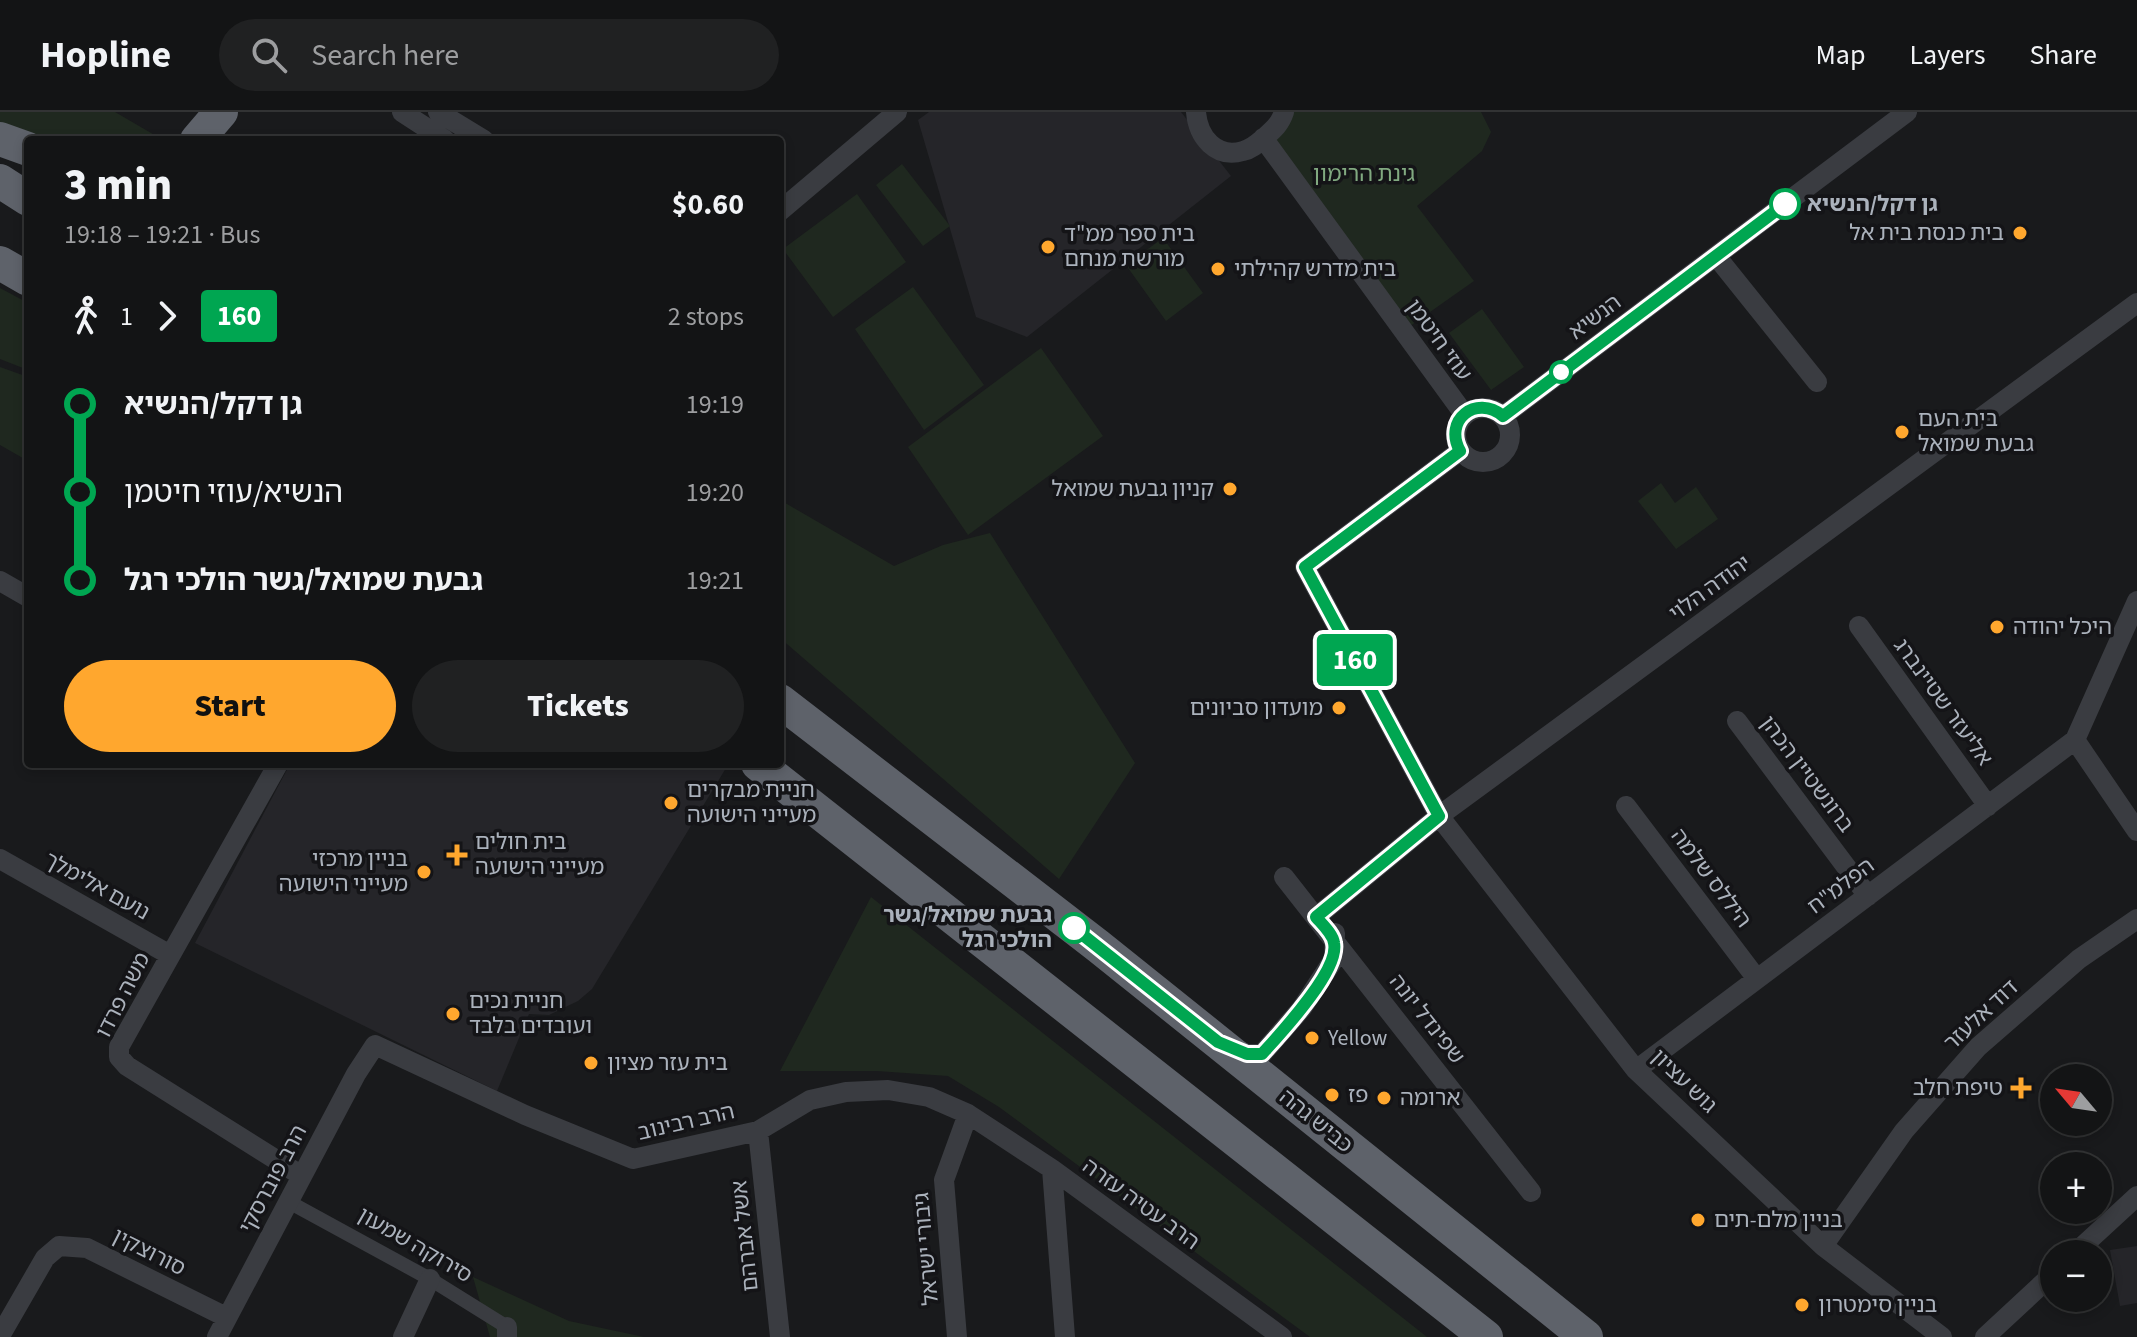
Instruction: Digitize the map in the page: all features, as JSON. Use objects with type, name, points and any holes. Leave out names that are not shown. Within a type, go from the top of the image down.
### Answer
[{"type":"highway","points":[[200,136],[221,112]]},
{"type":"highway","points":[[0,139],[24,148]]},
{"type":"highway","points":[[0,181],[24,196]]},
{"type":"highway","points":[[0,203],[24,216]]},
{"type":"highway","points":[[0,263],[24,277]]},
{"type":"highway","name":"כביש גהה","points":[[784,704],[1098,946],[1586,1337]]},
{"type":"highway","points":[[763,768],[1486,1337]]},
{"type":"street","points":[[402,112],[439,136]]},
{"type":"street","points":[[438,112],[477,136]]},
{"type":"street","points":[[1196,112],[1202,135],[1210,144],[1232,153],[1254,147],[1278,126],[1284,112]]},
{"type":"street","name":"הנשיא","points":[[1503,416],[1907,112]]},
{"type":"street","points":[[784,207],[884,116]]},
{"type":"street","name":"עוזי חיטמן","points":[[1263,138],[1464,414]]},
{"type":"street","points":[[1716,256],[1817,382]]},
{"type":"street","name":"יהודה הלוי","points":[[1316,917],[1439,816],[2137,303]]},
{"type":"street","points":[[1477,407],[1487,407],[1503,416],[1509,425],[1510,435],[1508,446],[1502,454],[1481,462],[1467,458],[1460,451],[1455,436],[1458,422],[1464,414],[1477,407]]},
{"type":"street","name":"גוש עציון","points":[[1460,451],[1305,567],[1439,816],[1636,1070],[1823,1246],[1942,1337]]},
{"type":"street","points":[[0,581],[24,595]]},
{"type":"street","points":[[2137,601],[2075,740],[2137,831]]},
{"type":"street","name":"אליעזר שטיינברג","points":[[1859,626],[1988,806]]},
{"type":"street","name":"ברונשטיין הכהן","points":[[1737,721],[1868,896]]},
{"type":"street","name":"הפלמ\"ח","points":[[1636,1070],[2075,740]]},
{"type":"street","name":"משה פרדו","points":[[276,768],[119,1047],[119,1057],[127,1066],[302,1176]]},
{"type":"street","name":"היללס שלמה","points":[[1626,806],[1757,979]]},
{"type":"street","name":"נועם אלימלך","points":[[0,859],[170,955]]},
{"type":"street","name":"שפינדל יונה","points":[[1284,877],[1531,1192]]},
{"type":"street","points":[[1218,1042],[1247,1054],[1262,1054],[1308,999],[1334,959],[1334,902]]},
{"type":"street","name":"דוד אלעזר","points":[[1823,1246],[1904,1131],[1978,1047],[2079,959],[2137,919]]},
{"type":"street","name":"הרב פוברסקי","points":[[217,1337],[356,1074],[375,1045]]},
{"type":"street","name":"הרב רבינוב","points":[[375,1045],[525,1115],[633,1159],[758,1131],[810,1100],[846,1092],[888,1090],[929,1097],[968,1114]]},
{"type":"street","name":"הרב עטיה עזרה","points":[[968,1114],[1052,1169],[1282,1337]]},
{"type":"street","name":"גיבורי ישראל","points":[[957,1337],[944,1180],[968,1114]]},
{"type":"street","name":"אשל אברהם","points":[[758,1131],[780,1337]]},
{"type":"street","points":[[1052,1169],[1065,1337]]},
{"type":"street","points":[[2089,1240],[2137,1196]]},
{"type":"street","name":"סירוקה שמעון","points":[[289,1202],[430,1279],[507,1332]]},
{"type":"street","name":"סורוצקין","points":[[0,1336],[45,1258],[59,1246],[87,1248],[226,1317]]},
{"type":"street","points":[[403,1337],[430,1279]]},
{"type":"street","points":[[1985,1337],[2040,1286]]},
{"type":"shaded area","name":"בית ספר ממ\"ד מורשת מנחם","points":[[929,112],[1181,112],[1231,176],[1027,337],[976,317],[918,120]]},
{"type":"shaded area","name":"בית חולים מעייני הישועה","points":[[288,768],[726,768],[592,989],[578,1001],[549,1015],[529,1014],[497,1091],[195,943]]},
{"type":"shaded area","points":[[2137,1246],[2137,1303],[2120,1306],[2112,1250]]},
{"type":"green space","points":[[0,112],[115,112],[156,136],[24,136],[24,139],[0,136]]},
{"type":"green space","name":"גינת הרימון","points":[[1284,112],[1481,112],[1491,132],[1482,151],[1417,206],[1474,281],[1403,331],[1263,138]]},
{"type":"green space","points":[[902,164],[950,226],[923,246],[876,185]]},
{"type":"green space","points":[[857,194],[906,262],[833,317],[784,248]]},
{"type":"green space","points":[[1163,238],[1203,293],[1166,321],[1126,265]]},
{"type":"green space","points":[[913,287],[984,385],[924,430],[855,329]]},
{"type":"green space","points":[[0,288],[24,301],[24,368],[0,359]]},
{"type":"green space","points":[[1482,309],[1524,367],[1491,390],[1449,333]]},
{"type":"green space","points":[[1041,348],[1103,436],[968,535],[908,447]]},
{"type":"green space","points":[[0,367],[24,376],[24,459],[0,445]]},
{"type":"green space","points":[[1661,483],[1675,503],[1696,487],[1718,519],[1676,549],[1638,501]]},
{"type":"green space","points":[[784,502],[894,566],[943,545],[990,533],[1135,763],[1059,879],[784,641]]},
{"type":"green space","points":[[871,897],[1427,1337],[1310,1337],[999,1107],[948,1076],[877,1071],[780,1071]]},
{"type":"green space","points":[[473,1277],[569,1321],[644,1337],[490,1337]]},
{"type":"bus line","name":"160","points":[[1074,928],[1218,1042],[1247,1054],[1262,1054],[1302,1008],[1334,959],[1334,940],[1316,917],[1439,816],[1305,567],[1460,451],[1455,436],[1458,422],[1464,414],[1477,407],[1487,407],[1503,416],[1785,204]]},
{"type":"place","name":"גן דקל/הנשיא","points":[[1785,204]]},
{"type":"place","name":"בית כנסת בית אל","points":[[2020,233]]},
{"type":"place","name":"בית ספר ממ\"ד מורשת מנחם","points":[[1048,247]]},
{"type":"place","name":"בית מדרש קהילתי","points":[[1218,269]]},
{"type":"place","name":"בית העם גבעת שמואל","points":[[1902,432]]},
{"type":"place","name":"קניון גבעת שמואל","points":[[1230,489]]},
{"type":"place","name":"היכל יהודה","points":[[1997,627]]},
{"type":"place","name":"מועדון סביונים","points":[[1339,708]]},
{"type":"place","name":"חניית מבקרים מעייני הישועה","points":[[671,803]]},
{"type":"place","name":"בית חולים מעייני הישועה","points":[[457,855]]},
{"type":"place","name":"בניין מרכזי מעייני הישועה","points":[[424,872]]},
{"type":"place","name":"גבעת שמואל/גשר הולכי רגל","points":[[1074,928]]},
{"type":"place","name":"חניית נכים ועובדים בלבד","points":[[453,1014]]},
{"type":"place","name":"Yellow","points":[[1312,1038]]},
{"type":"place","name":"בית עזר מציון","points":[[591,1063]]},
{"type":"place","name":"טיפת חלב","points":[[2021,1088]]},
{"type":"place","name":"פז","points":[[1332,1095]]},
{"type":"place","name":"ארומה","points":[[1384,1098]]},
{"type":"place","name":"בניין מלם-תים","points":[[1698,1220]]},
{"type":"place","name":"בניין סימטרון","points":[[1802,1305]]}]
